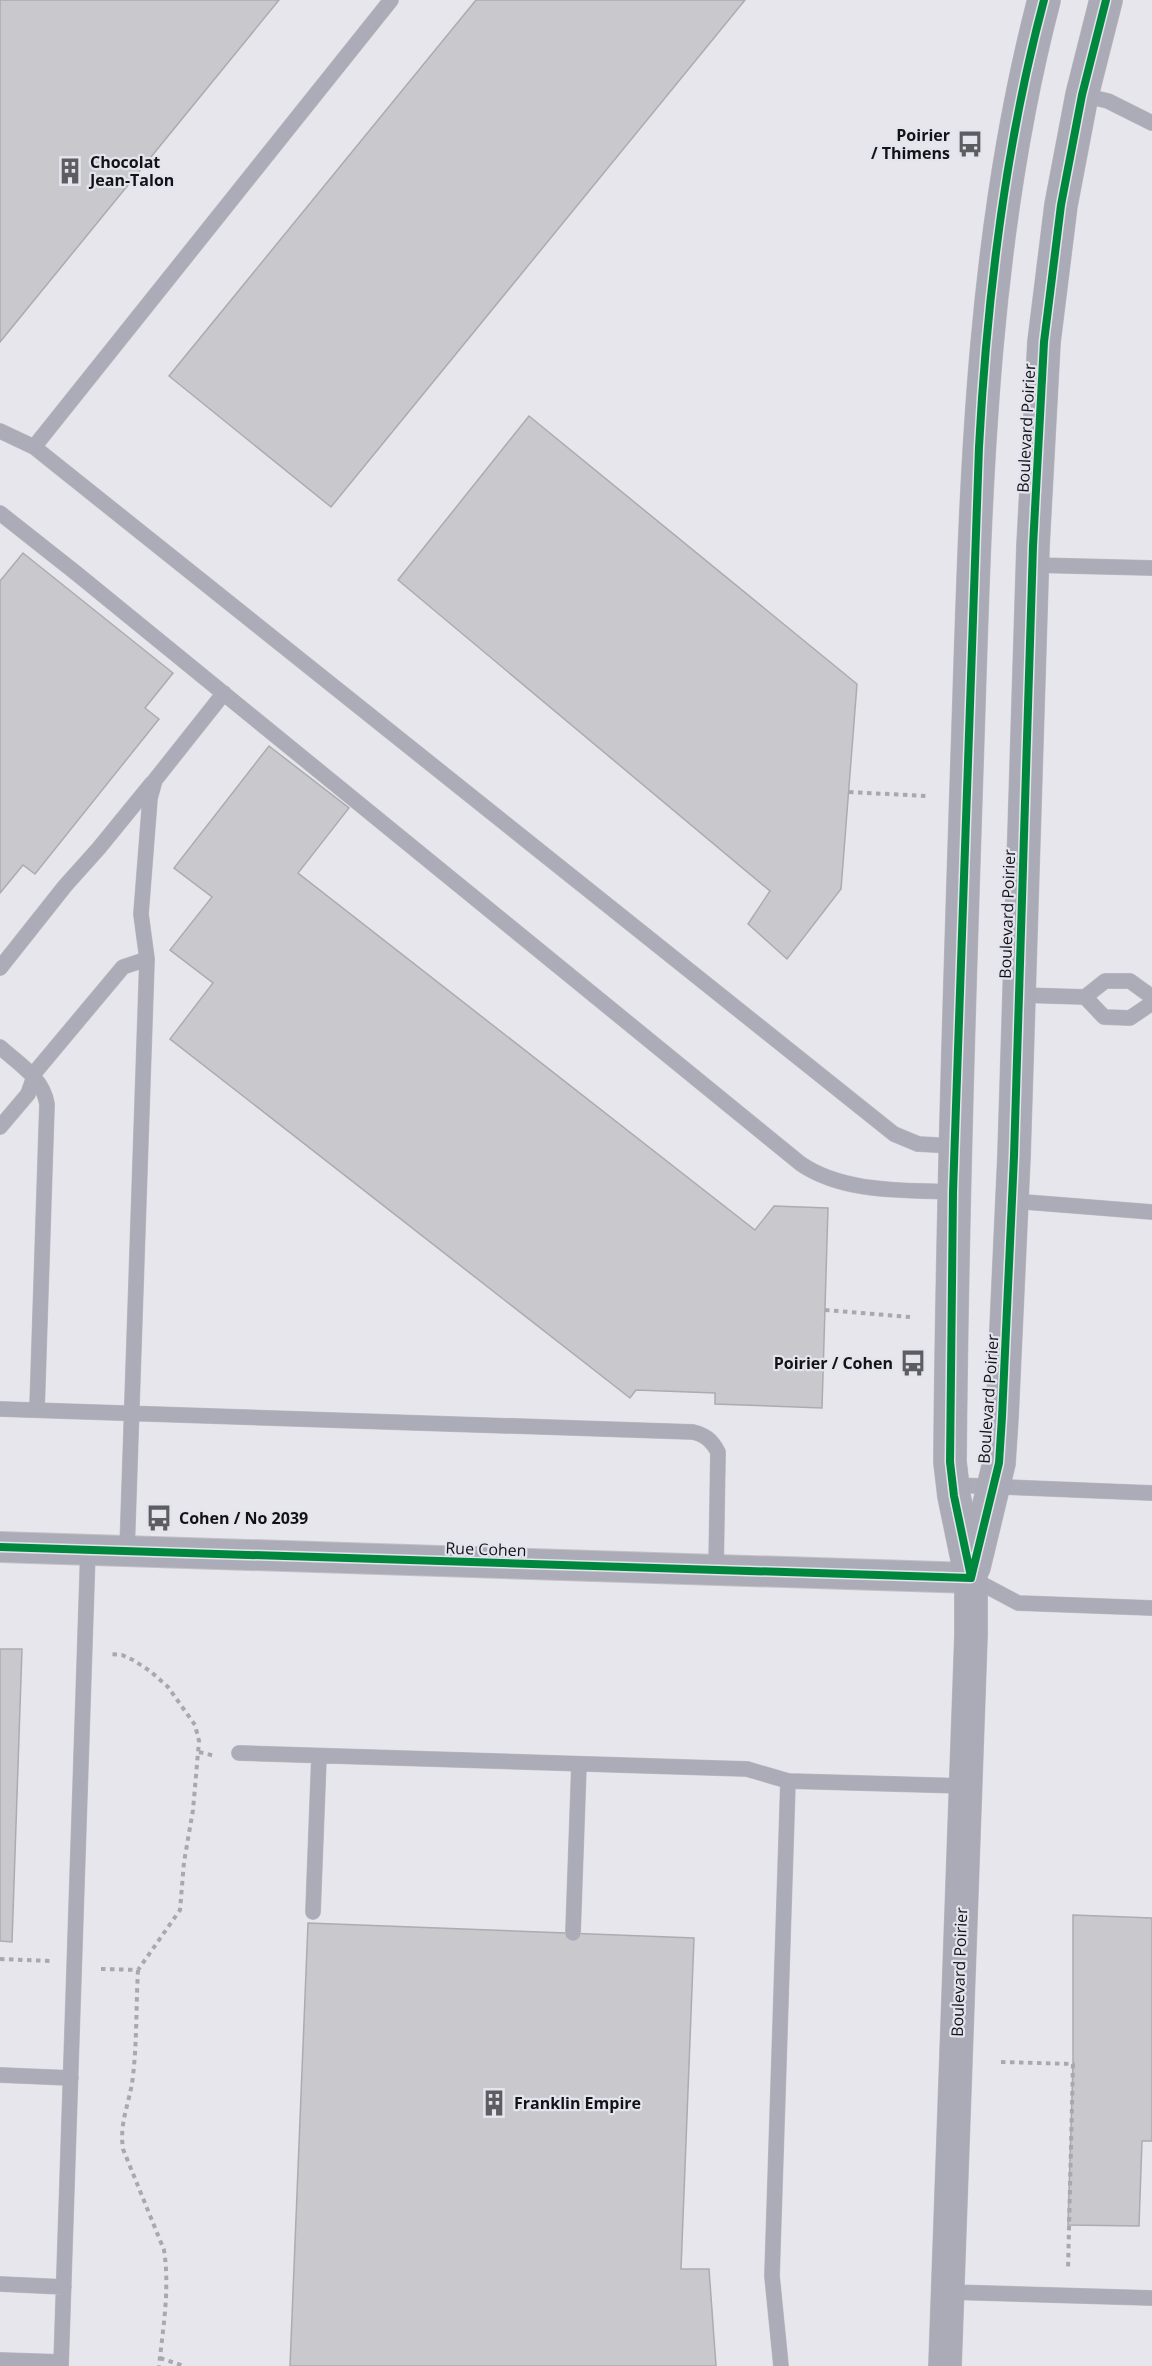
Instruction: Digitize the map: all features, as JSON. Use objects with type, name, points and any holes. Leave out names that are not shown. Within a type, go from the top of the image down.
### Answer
[{"type":"street","name":"Boulevard Poirier","points":[[971,1578],[953,1485],[950,1451],[953,1192],[971,631],[985,344],[1009,156],[1029,55],[1044,0]]},
{"type":"street","name":"Boulevard Poirier","points":[[945,2366],[971,1578],[999,1463],[1002,1428],[1039,417],[1046,332],[1061,205],[1082,95],[1106,0]]},
{"type":"street","name":"Rue Cohen","points":[[0,1547],[971,1578]]},
{"type":"lane","points":[[34,447],[391,0]]},
{"type":"lane","points":[[1082,95],[1108,101],[1152,123]]},
{"type":"lane","points":[[0,431],[34,447],[894,1134],[918,1144],[955,1146]]},
{"type":"lane","points":[[0,513],[801,1164],[816,1174],[862,1186],[953,1192]]},
{"type":"lane","points":[[1032,565],[1152,568]]},
{"type":"lane","points":[[0,968],[224,693]]},
{"type":"lane","points":[[127,1551],[147,959],[141,914],[150,798],[155,780]]},
{"type":"lane","points":[[0,1127],[28,1094],[36,1071],[123,967],[147,959]]},
{"type":"lane","points":[[1018,996],[1085,998],[1105,981],[1130,981],[1152,997]]},
{"type":"lane","points":[[1085,998],[1104,1017],[1130,1018],[1152,1003]]},
{"type":"lane","points":[[0,1047],[45,1091],[48,1104],[37,1410]]},
{"type":"lane","points":[[1012,1201],[1152,1212]]},
{"type":"lane","points":[[0,1409],[678,1431],[704,1435],[713,1443],[720,1463],[716,1571]]},
{"type":"lane","points":[[953,1485],[1152,1493]]},
{"type":"lane","points":[[0,2360],[61,2364],[88,1549]]},
{"type":"lane","points":[[971,1578],[1018,1603],[1152,1608]]},
{"type":"lane","points":[[238,1753],[747,1769],[788,1781],[965,1786]]},
{"type":"lane","points":[[313,1912],[319,1756]]},
{"type":"lane","points":[[573,1934],[579,1764]]},
{"type":"lane","points":[[781,2366],[772,2276],[788,1781]]},
{"type":"lane","points":[[0,2075],[71,2078]]},
{"type":"lane","points":[[0,2284],[64,2287]]},
{"type":"lane","points":[[948,2292],[1152,2298]]},
{"type":"path","points":[[849,792],[926,796]]},
{"type":"path","points":[[825,1310],[910,1317]]},
{"type":"path","points":[[112,1654],[133,1660],[150,1671],[168,1688],[195,1725],[199,1741],[180,1910],[138,1970],[135,2061],[121,2134],[123,2149],[164,2250],[167,2281],[159,2366]]},
{"type":"path","points":[[0,1959],[51,1961]]},
{"type":"path","points":[[101,1969],[138,1970]]},
{"type":"path","points":[[1001,2062],[1073,2064],[1068,2268]]},
{"type":"path","points":[[160,2358],[184,2366]]},
{"type":"building","name":"Chocolat Jean-Talon","points":[[0,0],[279,0],[0,342]]},
{"type":"building","points":[[476,0],[745,0],[331,507],[169,376]]},
{"type":"building","points":[[529,416],[857,684],[841,889],[787,959],[748,924],[770,891],[398,580]]},
{"type":"building","points":[[23,553],[173,673],[145,708],[159,719],[35,874],[23,865],[0,893],[0,581]]},
{"type":"building","points":[[269,746],[349,808],[298,873],[755,1230],[774,1206],[828,1208],[822,1408],[715,1404],[715,1393],[636,1390],[630,1398],[170,1039],[213,983],[170,950],[212,897],[174,868]]},
{"type":"building","points":[[0,1649],[22,1649],[12,1942],[0,1941]]},
{"type":"building","points":[[1073,1915],[1152,1918],[1152,2141],[1142,2141],[1139,2226],[1068,2225],[1073,2064]]},
{"type":"building","name":"Franklin Empire","points":[[308,1923],[694,1938],[681,2269],[709,2269],[716,2366],[290,2366]]},
{"type":"cycle path","points":[[970,1572],[954,1496],[950,1462],[953,1192],[979,447],[987,334],[1008,166],[1030,55],[1044,0]]},
{"type":"cycle path","points":[[971,1578],[999,1463],[1002,1417],[1014,1156],[1033,546],[1044,342],[1061,205],[1082,95],[1106,0]]},
{"type":"cycle path","points":[[0,1547],[971,1578]]},
{"type":"place","name":"Poirier / Thimens","points":[[970,144]]},
{"type":"place","name":"Chocolat Jean-Talon","points":[[70,171]]},
{"type":"place","name":"Poirier / Cohen","points":[[913,1363]]},
{"type":"place","name":"Cohen / No 2039","points":[[159,1518]]},
{"type":"place","name":"Franklin Empire","points":[[494,2103]]}]
